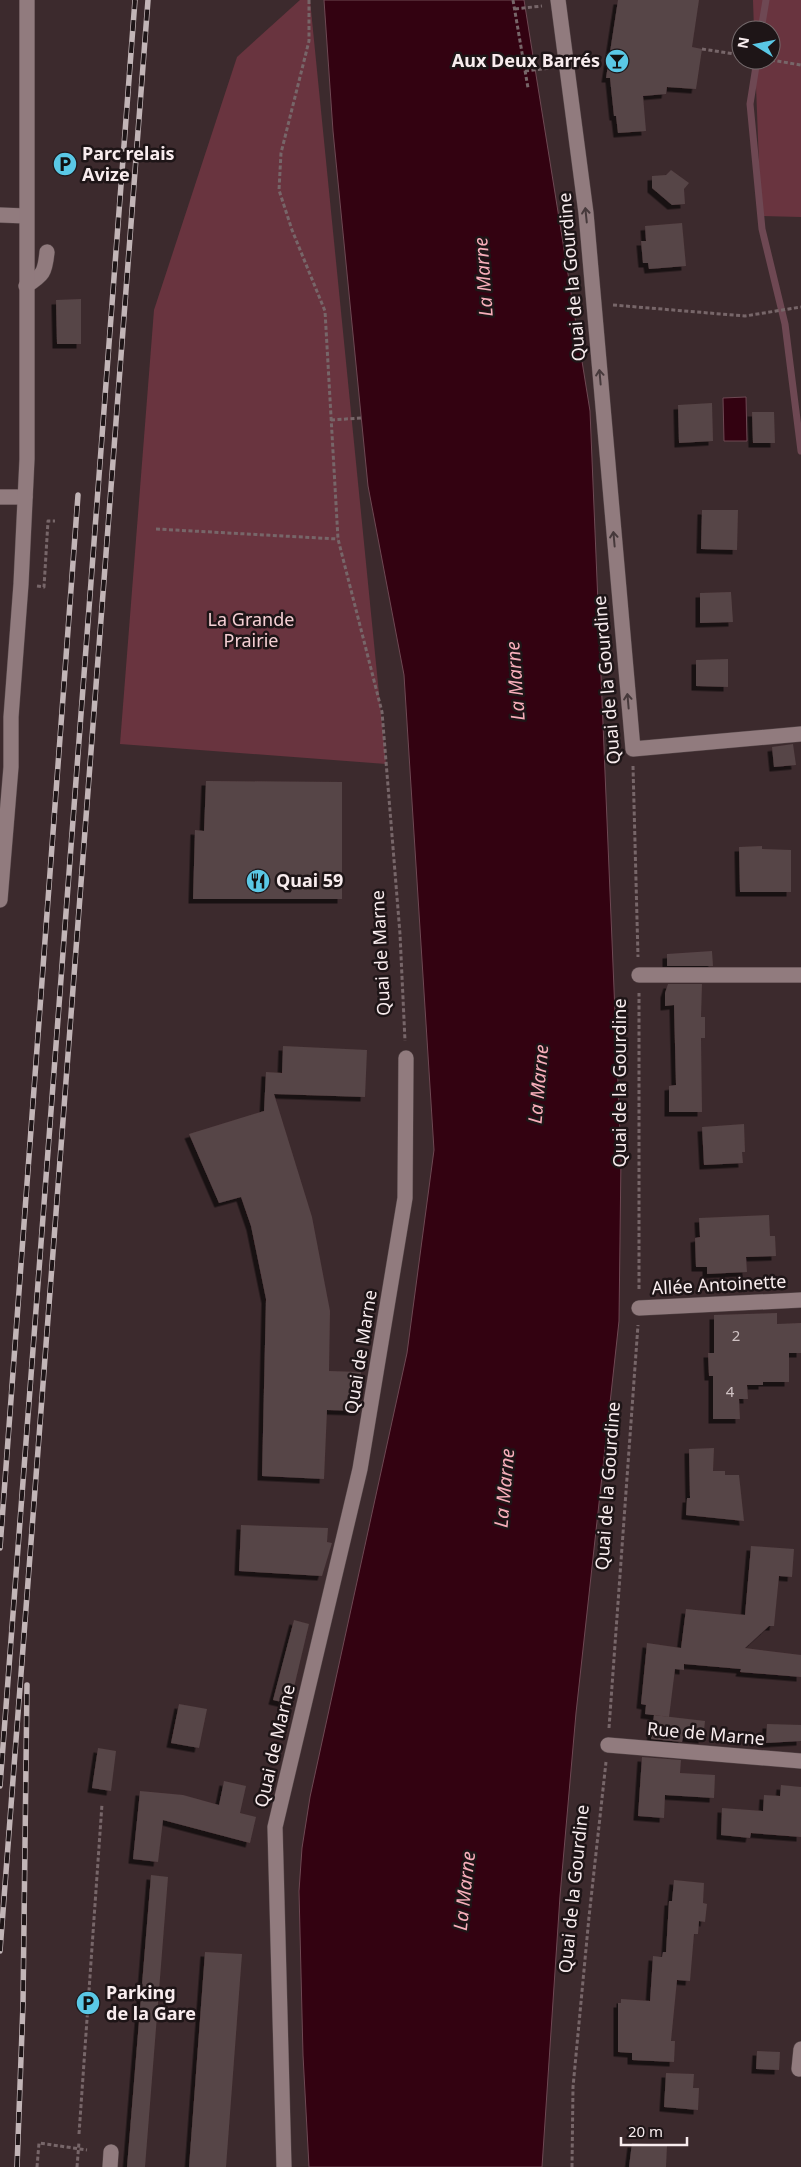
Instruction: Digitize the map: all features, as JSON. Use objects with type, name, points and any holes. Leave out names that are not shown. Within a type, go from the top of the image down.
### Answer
[{"type":"street","points":[[0,900],[11,767],[11,717],[21,584],[25,497],[28,0]]},
{"type":"street","name":"Quai de la Gourdine","points":[[558,0],[586,213],[633,749]]},
{"type":"street","points":[[0,215],[26,216]]},
{"type":"street","points":[[26,286],[42,276],[46,267],[47,252]]},
{"type":"street","points":[[0,497],[25,497]]},
{"type":"street","points":[[633,749],[801,734]]},
{"type":"street","points":[[639,975],[801,975]]},
{"type":"street","name":"Quai de Marne","points":[[284,2167],[275,1827],[360,1469],[405,1198],[406,1058]]},
{"type":"street","name":"Allée Antoinette","points":[[639,1308],[801,1300]]},
{"type":"street","name":"Rue de Marne","points":[[608,1745],[801,1761]]},
{"type":"street","points":[[800,2069],[801,2049]]},
{"type":"street","points":[[110,2167],[111,2152]]},
{"type":"path","name":"Quai de Marne","points":[[309,0],[309,41],[281,153],[279,190],[292,230],[325,311],[338,539],[382,712],[400,934],[406,1058]]},
{"type":"path","points":[[513,0],[528,88]]},
{"type":"path","points":[[515,9],[541,6]]},
{"type":"path","points":[[702,48],[731,53]]},
{"type":"path","points":[[781,62],[801,65]]},
{"type":"path","points":[[525,71],[551,68]]},
{"type":"path","points":[[593,303],[745,316],[799,308]]},
{"type":"path","points":[[331,420],[361,418]]},
{"type":"path","points":[[21,584],[44,587],[48,521],[54,522]]},
{"type":"path","points":[[156,529],[338,539]]},
{"type":"path","name":"Quai de la Gourdine","points":[[572,2167],[573,2087],[608,1745],[639,1308],[639,975],[633,749]]},
{"type":"path","points":[[79,2134],[102,1804]]},
{"type":"path","points":[[77,2167],[78,2142]]},
{"type":"path","points":[[36,2167],[39,2144],[87,2150]]},
{"type":"green space","name":"La Grande Prairie","points":[[300,0],[310,0],[386,764],[120,744],[154,310],[237,57]]},
{"type":"green space","points":[[753,0],[801,0],[801,217],[761,216],[755,70],[781,70],[781,20],[754,20]]},
{"type":"water","name":"La Marne","points":[[324,0],[524,0],[590,411],[621,1157],[619,1321],[576,1713],[560,1896],[542,2167],[309,2167],[303,2055],[299,1891],[302,1848],[310,1797],[407,1353],[434,1150],[404,675],[368,486],[333,131]]},
{"type":"water","points":[[746,397],[747,441],[724,441],[723,398]]},
{"type":"building","points":[[618,0],[699,0],[692,47],[702,49],[696,89],[667,87],[666,94],[643,96],[646,131],[618,133],[616,116],[614,116],[610,78],[606,78]]},
{"type":"building","points":[[671,170],[689,183],[684,189],[685,204],[672,205],[652,188],[652,176],[666,175]]},
{"type":"building","points":[[682,223],[686,266],[649,269],[648,263],[643,263],[641,241],[646,241],[645,226]]},
{"type":"building","points":[[81,299],[81,344],[57,344],[56,300]]},
{"type":"building","points":[[712,403],[713,441],[679,443],[678,405]]},
{"type":"building","points":[[752,412],[774,412],[775,443],[753,443]]},
{"type":"building","points":[[702,510],[738,510],[737,550],[701,549]]},
{"type":"building","points":[[731,592],[733,622],[700,623],[700,593]]},
{"type":"building","points":[[728,659],[728,687],[696,686],[696,660]]},
{"type":"building","points":[[793,744],[796,765],[774,767],[772,747]]},
{"type":"building","points":[[206,781],[342,782],[342,899],[193,899],[195,830],[204,831]]},
{"type":"building","points":[[762,846],[762,849],[791,850],[791,892],[740,892],[739,847]]},
{"type":"building","points":[[712,951],[713,966],[667,966],[667,954]]},
{"type":"building","points":[[668,984],[702,984],[701,1017],[705,1017],[705,1038],[701,1038],[702,1112],[669,1112],[669,1086],[676,1085],[674,1005],[665,1006],[665,993]]},
{"type":"building","points":[[283,1046],[367,1050],[365,1097],[274,1094],[312,1217],[330,1311],[329,1371],[361,1372],[360,1411],[327,1410],[324,1479],[262,1476],[266,1299],[251,1226],[241,1197],[219,1203],[189,1134],[264,1111],[266,1072],[282,1073]]},
{"type":"building","points":[[744,1124],[745,1152],[742,1152],[743,1163],[704,1165],[702,1127]]},
{"type":"building","points":[[769,1215],[770,1236],[775,1236],[776,1256],[746,1257],[747,1272],[707,1274],[707,1267],[696,1267],[695,1238],[700,1237],[699,1218]]},
{"type":"building","points":[[777,1313],[777,1324],[801,1323],[801,1353],[789,1353],[789,1382],[763,1382],[763,1385],[747,1385],[748,1399],[739,1399],[740,1419],[713,1419],[713,1376],[709,1376],[708,1353],[714,1353],[714,1315]]},
{"type":"building","points":[[714,1448],[713,1471],[725,1471],[725,1475],[739,1475],[744,1521],[686,1515],[687,1498],[690,1498],[689,1449]]},
{"type":"building","points":[[241,1525],[328,1528],[327,1542],[332,1543],[322,1576],[239,1571]]},
{"type":"building","points":[[751,1546],[794,1549],[792,1577],[779,1576],[774,1626],[769,1626],[745,1648],[801,1655],[801,1677],[740,1672],[741,1669],[684,1664],[684,1670],[675,1669],[669,1717],[645,1714],[646,1705],[641,1704],[647,1643],[681,1648],[686,1609],[745,1615]]},
{"type":"building","points":[[294,1620],[309,1624],[290,1704],[273,1700]]},
{"type":"building","points":[[179,1704],[207,1709],[199,1748],[171,1743]]},
{"type":"building","points":[[654,1715],[705,1721],[703,1739],[683,1737],[682,1742],[651,1739]]},
{"type":"building","points":[[767,1724],[801,1725],[801,1741],[766,1743]]},
{"type":"building","points":[[98,1748],[116,1751],[111,1791],[92,1788]]},
{"type":"building","points":[[642,1757],[681,1760],[680,1773],[715,1775],[714,1798],[665,1795],[664,1818],[638,1816]]},
{"type":"building","points":[[224,1781],[246,1786],[240,1813],[256,1817],[250,1843],[163,1820],[158,1862],[133,1859],[140,1791],[183,1795],[219,1805]]},
{"type":"building","points":[[781,1785],[801,1787],[801,1837],[751,1833],[750,1838],[721,1835],[722,1808],[763,1811],[764,1795],[780,1796]]},
{"type":"building","points":[[151,1875],[168,1877],[145,2167],[127,2167]]},
{"type":"building","points":[[674,1880],[704,1883],[703,1903],[707,1904],[705,1922],[699,1921],[698,1934],[694,1934],[690,1981],[677,1980],[671,2041],[675,2041],[674,2062],[632,2060],[632,2053],[618,2052],[618,2003],[621,2003],[621,1999],[650,2001],[653,1956],[662,1957],[663,1952],[666,1952],[669,1901],[672,1901]]},
{"type":"building","points":[[205,1952],[242,1954],[226,2167],[189,2167]]},
{"type":"building","points":[[757,2051],[780,2052],[779,2070],[756,2069]]},
{"type":"building","points":[[666,2073],[694,2074],[693,2088],[699,2088],[698,2110],[664,2107]]},
{"type":"building","points":[[632,2143],[667,2145],[666,2167],[629,2167]]},
{"type":"waterway","points":[[763,20],[766,0]]},
{"type":"waterway","points":[[755,70],[750,104],[762,229],[785,324],[801,451]]},
{"type":"railway","points":[[0,1786],[135,0]]},
{"type":"railway","points":[[0,1951],[148,0]]},
{"type":"railway","points":[[0,1548],[78,495]]},
{"type":"railway","points":[[17,2167],[23,2004],[27,1685]]},
{"type":"place","name":"Aux Deux Barrés","points":[[617,61]]},
{"type":"place","name":"Parc relais Avize","points":[[65,164]]},
{"type":"place","name":"Quai 59","points":[[258,881]]},
{"type":"place","name":"Parking de la Gare","points":[[88,2003]]}]
